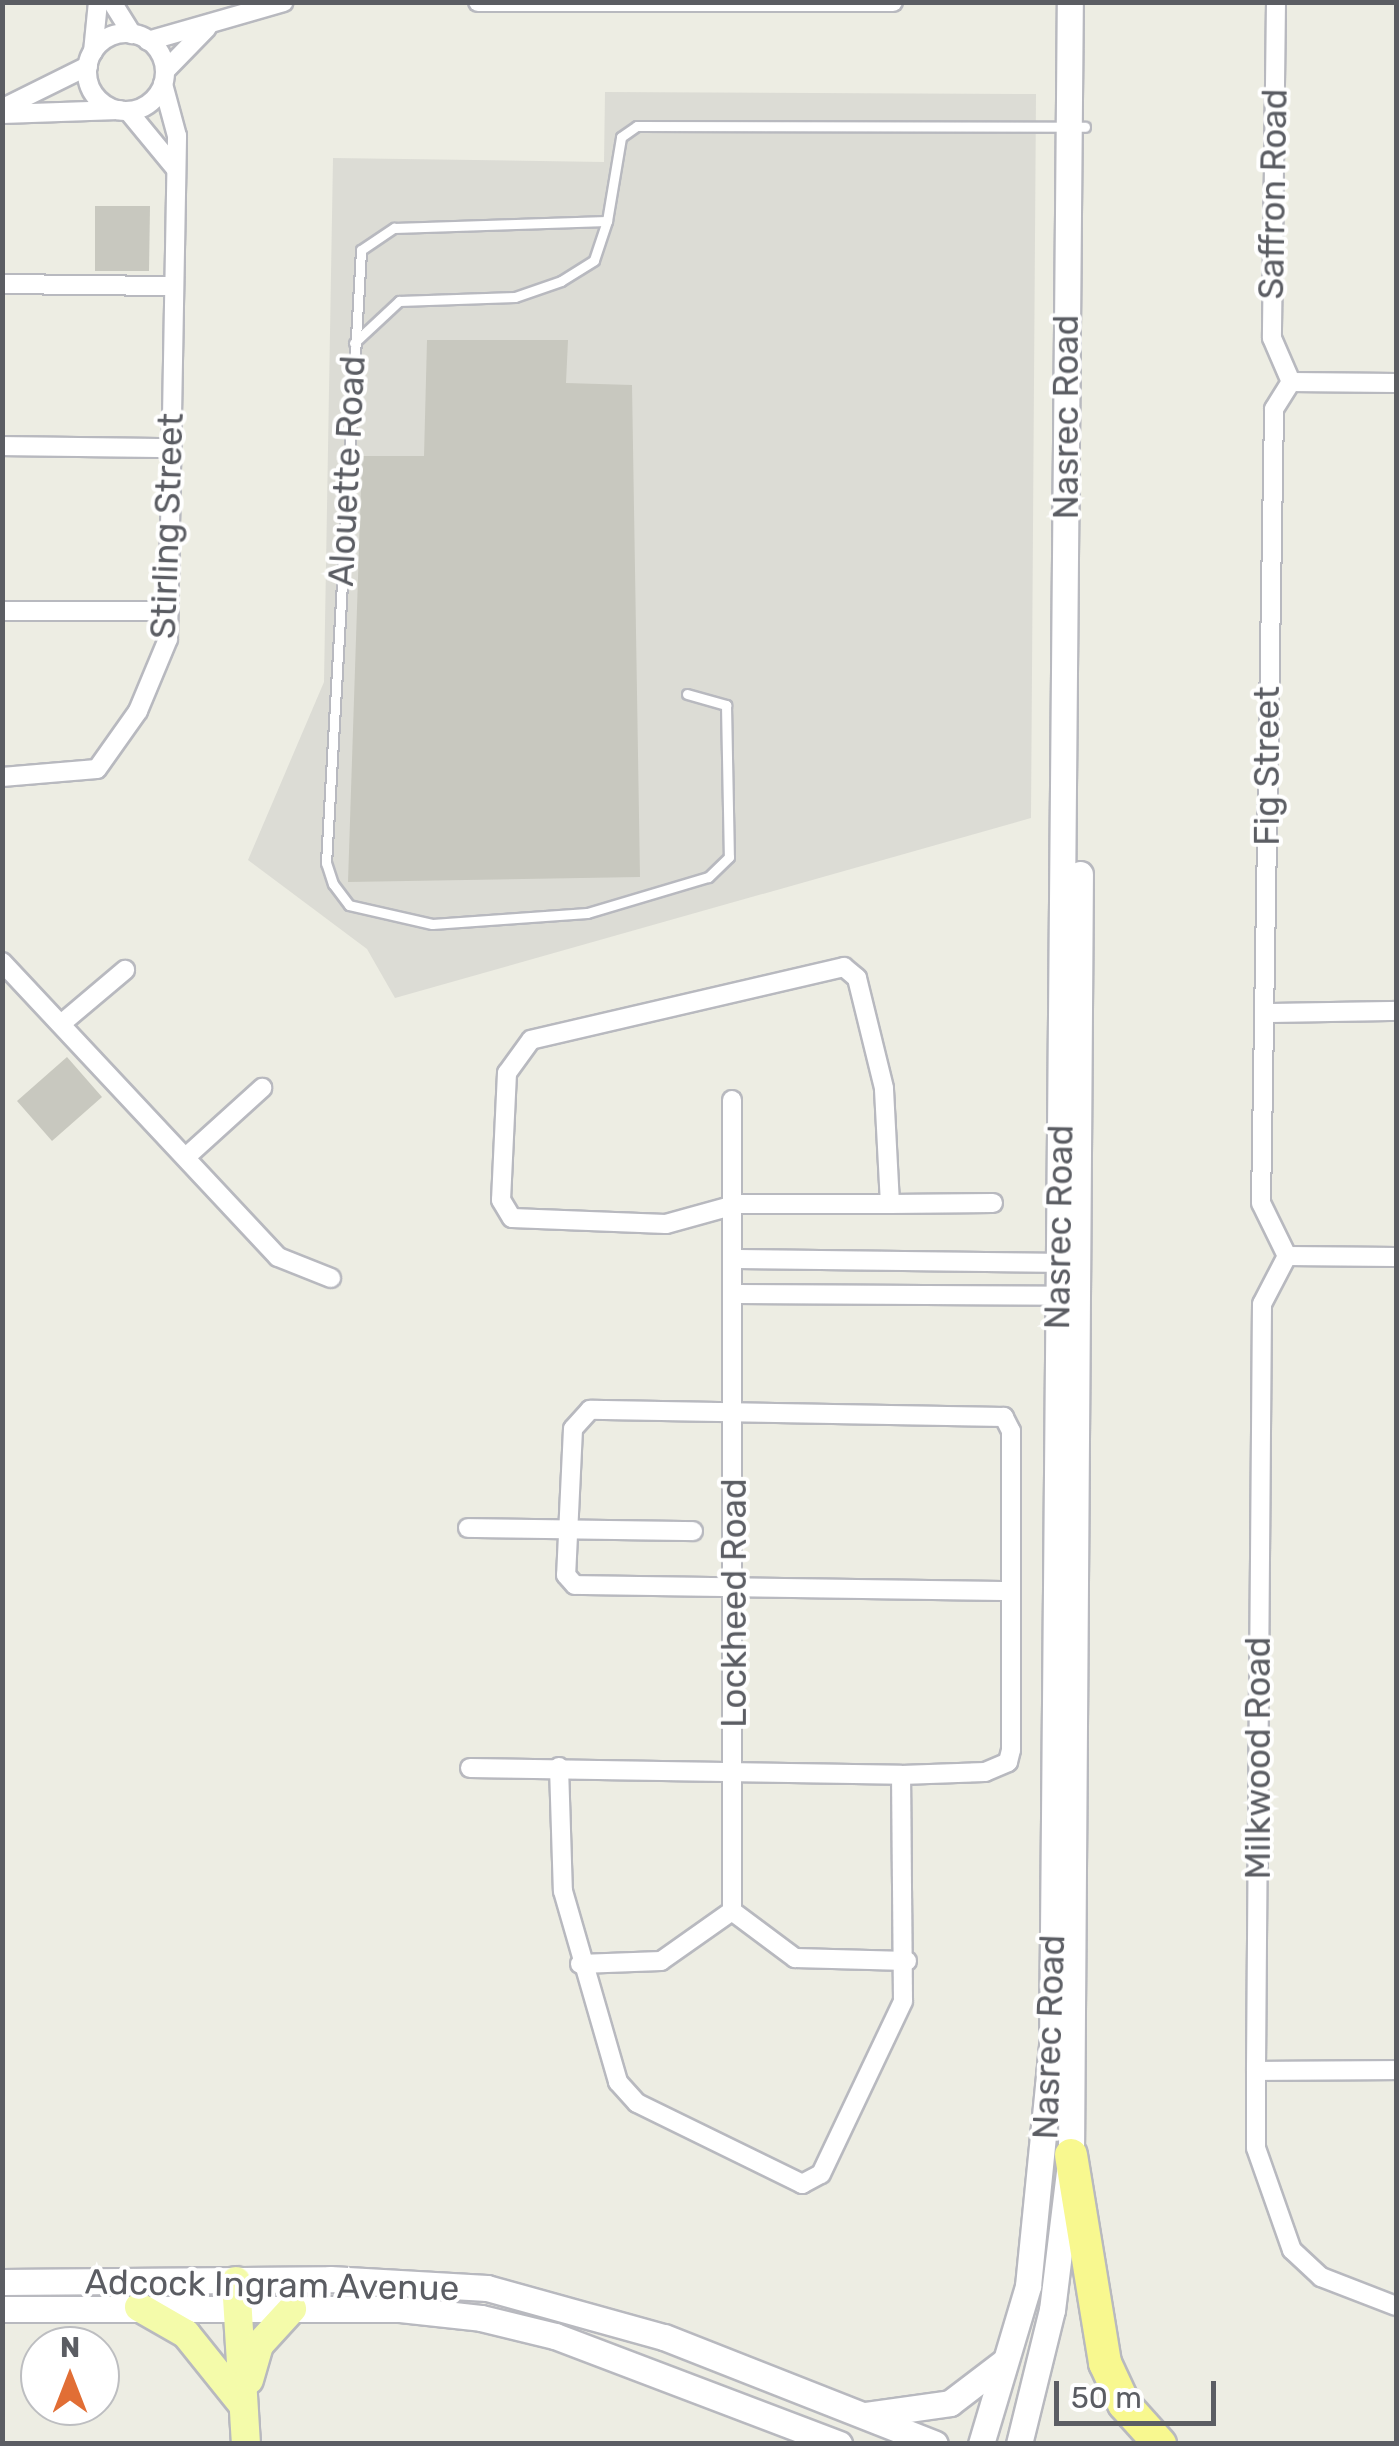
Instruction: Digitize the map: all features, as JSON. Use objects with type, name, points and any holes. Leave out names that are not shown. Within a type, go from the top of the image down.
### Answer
[{"type":"highway","points":[[1071,2155],[1105,2363],[1124,2404],[1160,2444]]},
{"type":"main road","name":"Nasrec Road","points":[[1020,2444],[1052,2310],[1071,2155],[1068,1262],[1076,127],[1070,2]]},
{"type":"main road","name":"Nasrec Road","points":[[1076,127],[1086,2]]},
{"type":"main road","name":"Nasrec Road","points":[[981,2444],[1028,2286],[1052,2048],[1068,1296]]},
{"type":"main road","points":[[236,2281],[246,2444]]},
{"type":"main road","name":"Adcock Ingram Avenue","points":[[2,2282],[236,2281],[487,2288],[664,2337],[935,2444]]},
{"type":"main road","points":[[139,2307],[186,2334],[244,2406]]},
{"type":"main road","name":"Adcock Ingram Avenue","points":[[2,2309],[400,2309],[555,2336],[834,2442]]},
{"type":"main road","points":[[244,2406],[259,2345],[292,2309]]},
{"type":"main road","points":[[856,2416],[950,2403],[1010,2356]]},
{"type":"street","points":[[98,2],[90,59],[94,94],[124,110],[175,168]]},
{"type":"street","name":"Stirling Street","points":[[2,777],[72,778],[106,762],[161,666],[168,611],[175,110],[164,78],[140,37],[112,2]]},
{"type":"street","points":[[2,111],[90,59],[140,37],[215,22],[284,2]]},
{"type":"street","points":[[478,2],[892,2]]},
{"type":"street","name":"Saffron Road","points":[[1276,2],[1272,338],[1291,382]]},
{"type":"street","points":[[2,111],[124,110],[164,78],[215,22]]},
{"type":"street","points":[[2,284],[172,286]]},
{"type":"street","points":[[1291,382],[1396,382]]},
{"type":"street","name":"Fig Street","points":[[1287,1256],[1261,1203],[1272,427],[1291,382]]},
{"type":"street","points":[[2,446],[170,448]]},
{"type":"street","points":[[2,611],[168,611]]},
{"type":"street","points":[[2,962],[278,1257],[332,1278]]},
{"type":"street","points":[[890,1204],[884,1088],[857,978],[844,968],[520,1047],[507,1073],[508,1216],[666,1224],[738,1204],[890,1204],[994,1203]]},
{"type":"street","points":[[61,1024],[125,970]]},
{"type":"street","points":[[1265,1012],[1396,1011]]},
{"type":"street","points":[[186,1157],[262,1088]]},
{"type":"street","name":"Lockheed Road","points":[[732,1100],[738,1204],[732,1912]]},
{"type":"street","points":[[1287,1256],[1396,1257]]},
{"type":"street","name":"Milkwood Road","points":[[1287,1256],[1262,1304],[1256,2148],[1292,2250],[1321,2276],[1396,2306]]},
{"type":"street","points":[[738,1258],[1068,1262]]},
{"type":"street","points":[[900,1260],[900,1295]]},
{"type":"street","points":[[737,1294],[1068,1296]]},
{"type":"street","points":[[470,1768],[733,1768],[901,1775],[985,1772],[1008,1762],[1011,1591],[1011,1431],[998,1413],[735,1411],[581,1415],[572,1429],[566,1575],[575,1585],[1011,1591]]},
{"type":"street","points":[[468,1528],[692,1530]]},
{"type":"street","points":[[560,1767],[563,1891],[580,1964],[626,2094],[802,2184],[821,2174],[860,2099],[903,2001],[906,1961],[901,1775]]},
{"type":"street","points":[[580,1964],[661,1960],[732,1912],[795,1958],[906,1961]]},
{"type":"street","points":[[1256,2071],[1396,2070]]},
{"type":"lane","points":[[352,345],[399,302],[515,297],[562,280],[594,260],[607,221],[621,137],[636,126],[1076,127]]},
{"type":"lane","name":"Alouette Road","points":[[607,221],[394,228],[361,250],[352,345],[326,863],[349,905],[432,924],[587,913],[708,877],[729,857],[726,705],[687,694]]},
{"type":"shaded area","points":[[605,92],[1036,94],[1031,818],[395,998],[367,949],[248,860],[324,682],[333,158],[604,162]]},
{"type":"building","points":[[95,206],[150,206],[149,271],[95,271]]},
{"type":"building","points":[[427,340],[568,340],[566,383],[632,385],[640,877],[348,882],[362,456],[424,456]]},
{"type":"building","points":[[67,1057],[102,1097],[52,1141],[17,1101]]}]
